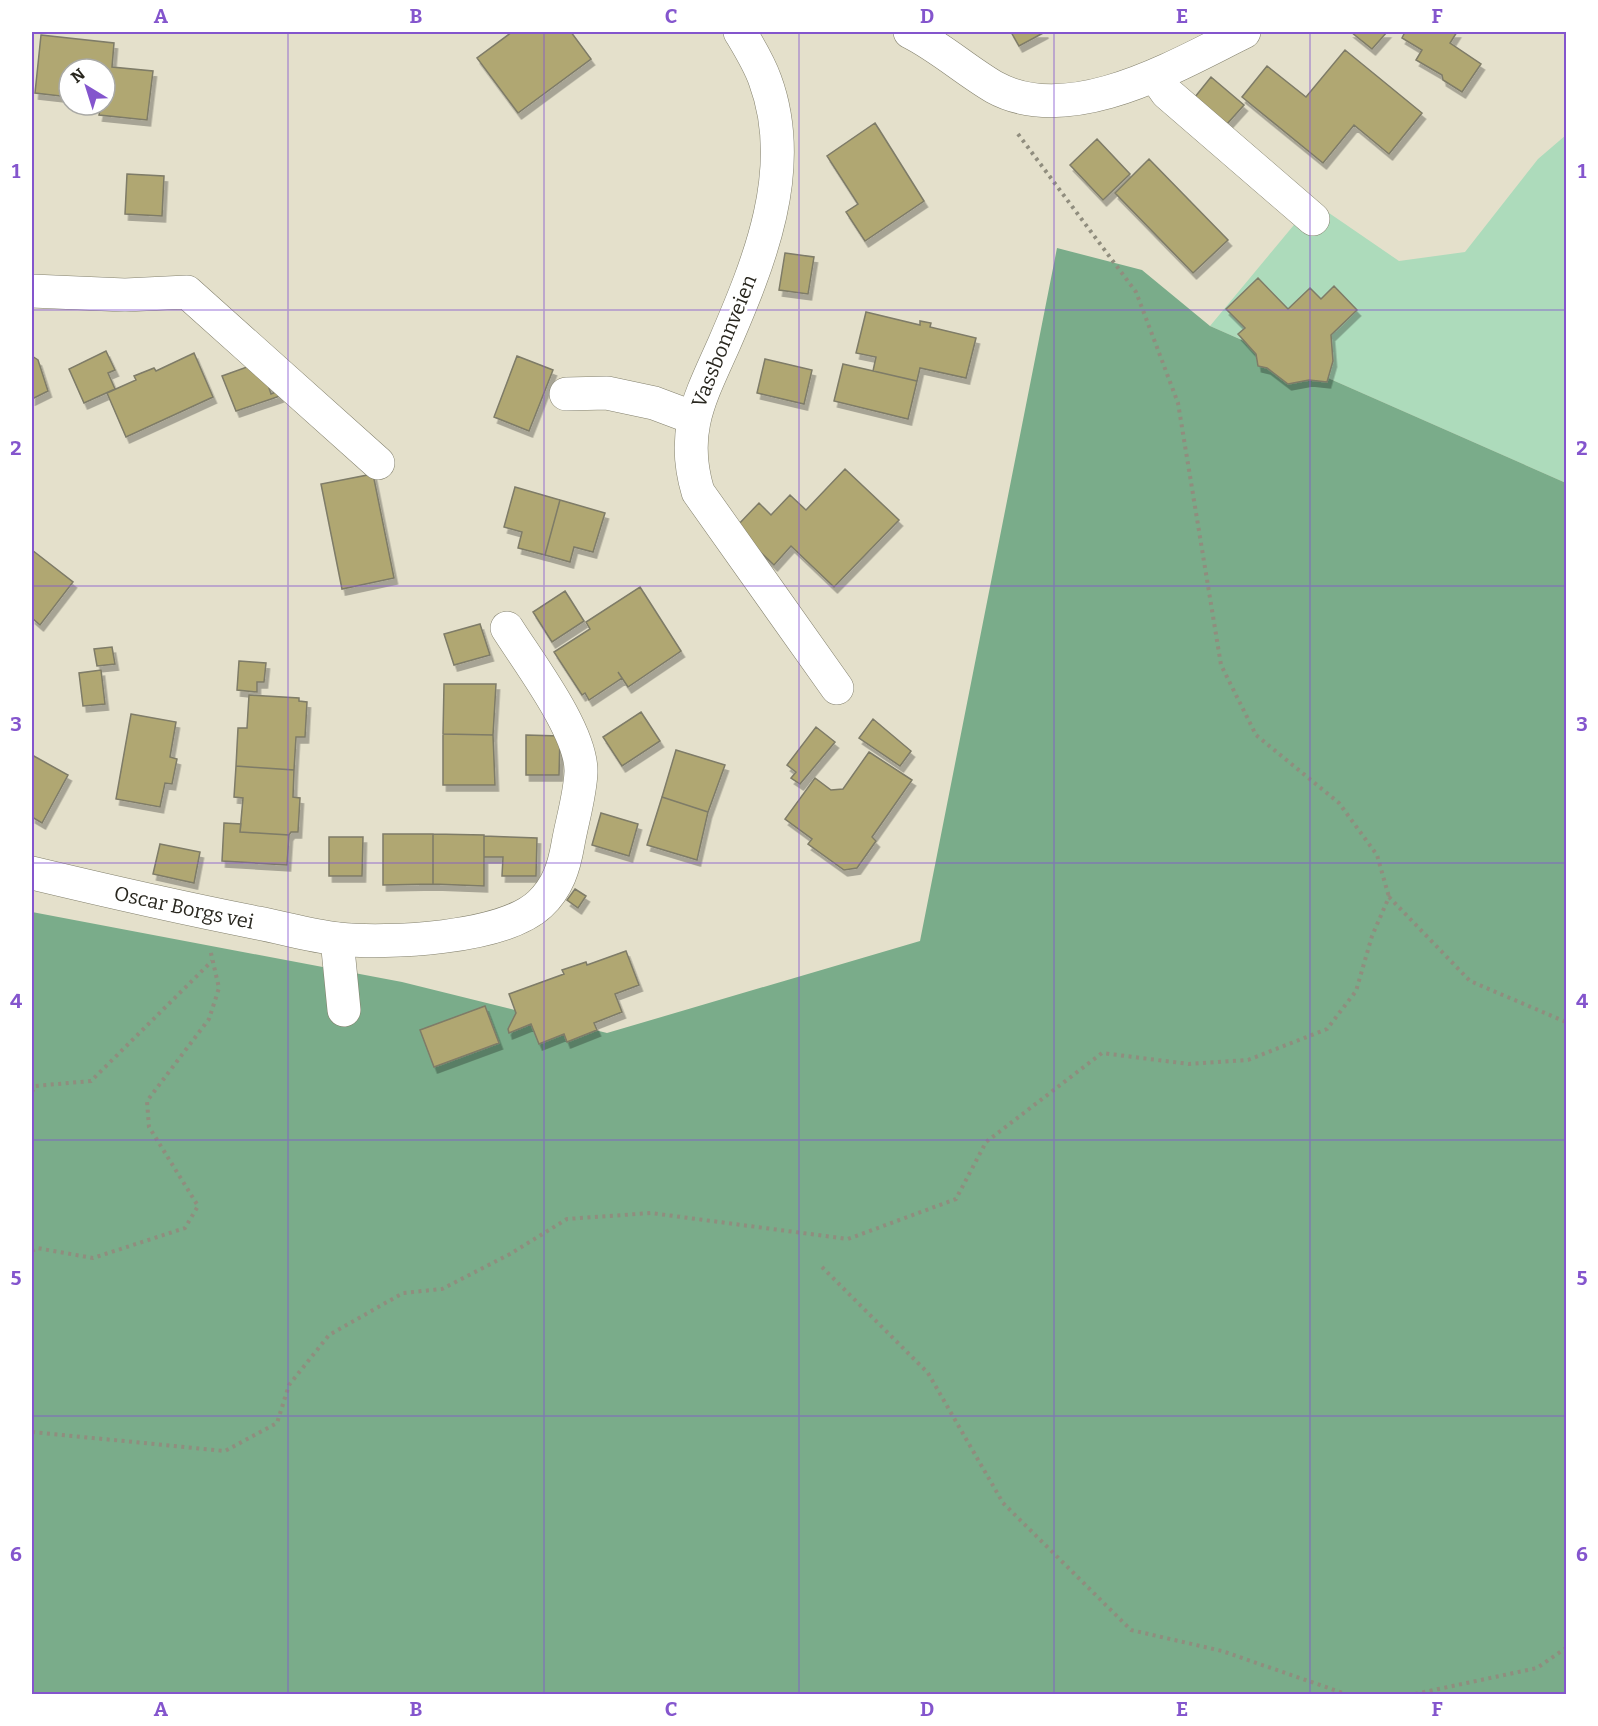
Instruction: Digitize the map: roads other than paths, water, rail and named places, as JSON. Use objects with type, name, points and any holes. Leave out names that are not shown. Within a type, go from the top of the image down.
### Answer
[{"type":"street","name":"Vassbonnveien","points":[[740,32],[758,63],[771,101],[776,147],[775,188],[763,243],[744,297],[694,418],[690,463],[698,492],[837,688]]},
{"type":"street","points":[[910,32],[996,88],[1032,100],[1082,99],[1155,76],[1244,32]]},
{"type":"street","points":[[1155,76],[1167,93],[1313,219]]},
{"type":"street","points":[[32,291],[125,295],[187,292],[378,463]]},
{"type":"street","points":[[566,394],[607,393],[654,403],[694,418]]},
{"type":"street","name":"Oscar Borgs vei","points":[[32,873],[202,912],[337,939],[406,939],[465,933],[498,926],[527,914],[550,892],[564,867],[581,773],[580,756],[570,729],[507,628]]},
{"type":"street","points":[[337,939],[344,1010]]}]
